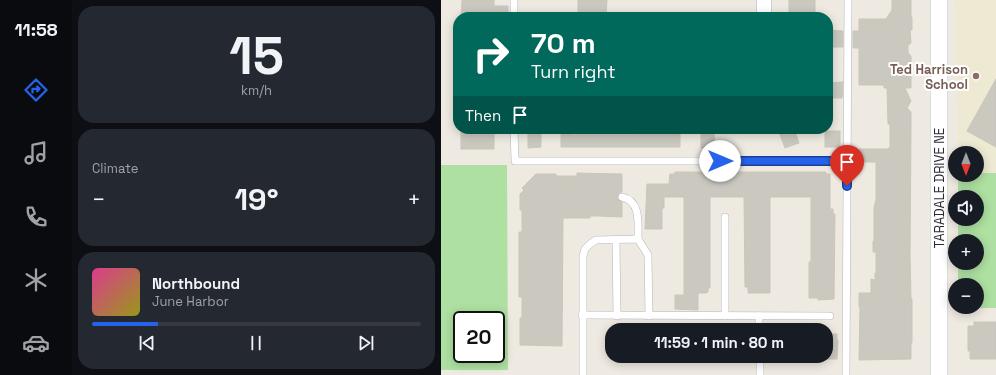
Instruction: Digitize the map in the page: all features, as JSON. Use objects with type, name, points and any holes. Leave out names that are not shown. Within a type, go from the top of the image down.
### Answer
[{"type":"street","points":[[764,0],[764,12]]},
{"type":"street","name":"TARADALE DRIVE NE","points":[[939,0],[939,375]]},
{"type":"lane","points":[[514,0],[514,12]]},
{"type":"lane","points":[[846,375],[848,0]]},
{"type":"lane","points":[[514,134],[515,161],[847,161]]},
{"type":"lane","points":[[622,197],[628,198],[634,204],[638,214],[638,239],[648,255],[649,316]]},
{"type":"lane","points":[[725,217],[725,316]]},
{"type":"lane","points":[[583,375],[582,315],[583,256],[585,249],[596,240],[638,239]]},
{"type":"lane","points":[[616,240],[617,316]]},
{"type":"lane","points":[[582,315],[830,316]]},
{"type":"lane","points":[[759,316],[759,323]]},
{"type":"lane","points":[[760,363],[760,375]]},
{"type":"shaded area","name":"Ted Harrison School","points":[[955,0],[996,0],[996,173],[984,173],[984,146],[958,146]]},
{"type":"green space","points":[[441,165],[507,165],[508,370],[441,370]]},
{"type":"green space","points":[[984,173],[996,173],[996,308],[984,308],[984,278],[958,278],[958,270],[984,270],[984,234],[958,234],[958,226],[984,226],[984,190],[958,190],[958,182],[984,182]]},
{"type":"building","points":[[462,0],[494,0],[494,6],[508,6],[508,12],[461,12]]},
{"type":"building","points":[[578,0],[607,0],[606,12],[578,12]]},
{"type":"building","points":[[789,0],[815,0],[815,12],[789,12]]},
{"type":"building","points":[[892,0],[911,0],[912,17],[912,30],[910,30],[911,43],[908,45],[908,53],[911,56],[911,88],[905,88],[911,101],[907,108],[911,112],[911,359],[859,360],[859,293],[871,293],[871,279],[875,280],[876,273],[876,252],[873,252],[873,241],[874,207],[876,200],[876,162],[859,162],[859,149],[890,148],[890,124],[888,124],[887,88],[884,88],[884,85],[859,85],[859,48],[853,48],[853,31],[859,31],[859,19],[886,19],[892,10]]},
{"type":"building","points":[[833,30],[843,31],[843,47],[833,47]]},
{"type":"building","points":[[996,79],[996,147],[967,131]]},
{"type":"building","points":[[843,82],[842,98],[833,98],[833,83]]},
{"type":"building","points":[[833,131],[840,131],[840,147],[825,147],[825,134],[833,134]]},
{"type":"building","points":[[461,134],[494,134],[494,149],[461,149]]},
{"type":"building","points":[[528,134],[541,134],[541,147],[528,148]]},
{"type":"building","points":[[561,134],[680,134],[680,147],[561,147]]},
{"type":"building","points":[[701,134],[714,134],[715,148],[701,148]]},
{"type":"building","points":[[780,134],[796,134],[799,143],[785,148]]},
{"type":"building","points":[[675,172],[826,172],[826,174],[830,174],[830,209],[833,209],[833,214],[835,214],[834,299],[818,300],[818,298],[809,298],[809,262],[811,262],[811,197],[770,197],[770,293],[748,293],[748,287],[745,287],[744,197],[710,197],[710,288],[708,288],[708,292],[706,293],[698,293],[698,310],[675,309],[675,295],[684,295],[684,197],[664,197],[664,208],[662,208],[662,229],[645,229],[647,184],[669,184],[670,174],[675,174]]},
{"type":"building","points":[[577,173],[622,174],[622,192],[619,193],[617,197],[618,200],[622,202],[622,217],[590,216],[590,218],[563,218],[562,346],[520,345],[522,297],[519,297],[519,232],[522,232],[522,210],[520,210],[520,194],[524,190],[522,188],[536,174],[577,176]]},
{"type":"building","points":[[974,322],[996,322],[996,359],[970,359],[970,351],[968,351],[968,326],[974,326]]},
{"type":"building","points":[[833,334],[837,334],[838,340],[837,359],[833,359]]},
{"type":"place","name":"Ted Harrison School","points":[[976,76]]},
{"type":"route","points":[[720,161],[847,161],[847,186]]}]
